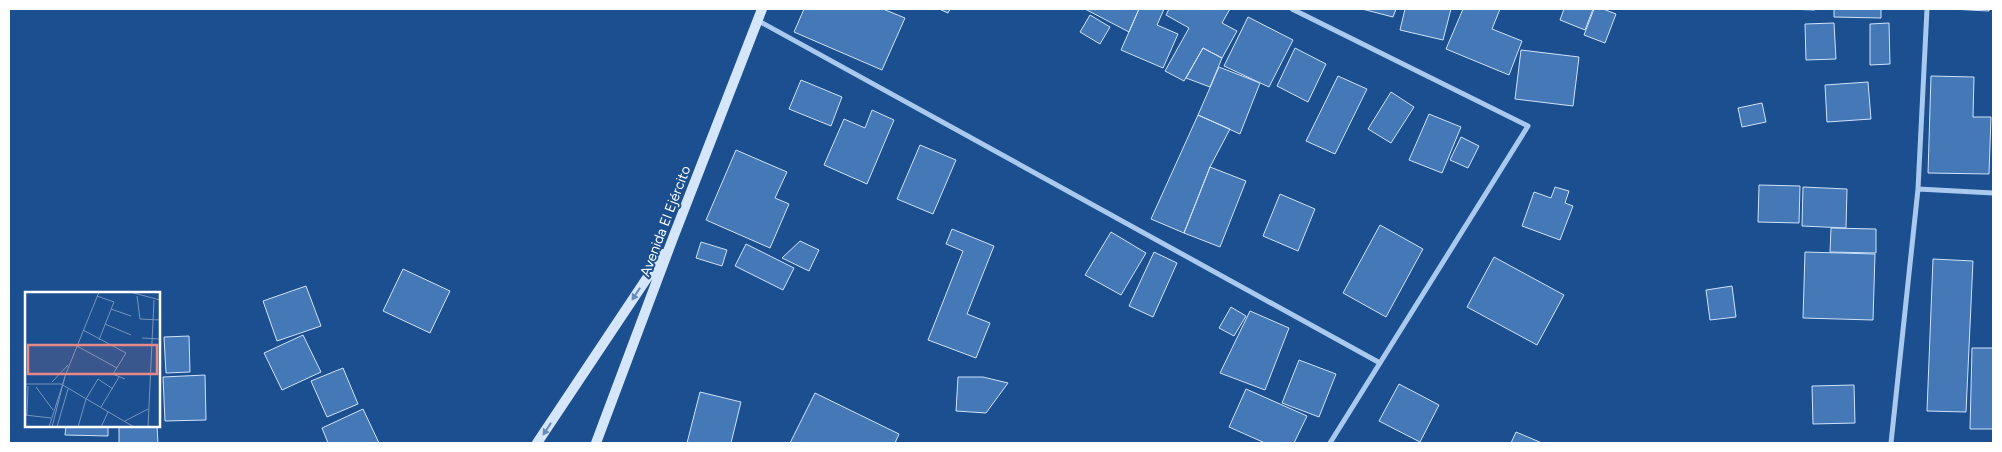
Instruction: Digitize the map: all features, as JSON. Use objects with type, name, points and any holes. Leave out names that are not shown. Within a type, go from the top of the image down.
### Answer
[{"type":"street","name":"Avenida El Ejército","points":[[596,443],[762,9]]},
{"type":"street","points":[[1292,9],[1528,126],[1330,443]]},
{"type":"street","points":[[1892,443],[1918,189],[1927,9]]},
{"type":"street","points":[[757,20],[1380,363]]},
{"type":"street","points":[[1918,189],[1993,193]]},
{"type":"street","points":[[536,443],[673,238]]},
{"type":"building","points":[[804,9],[883,9],[905,18],[882,70],[794,32]]},
{"type":"building","points":[[939,9],[950,9],[948,13]]},
{"type":"building","points":[[1085,9],[1139,9],[1129,32]]},
{"type":"building","points":[[1139,9],[1164,9],[1157,25],[1178,34],[1163,68],[1121,50]]},
{"type":"building","points":[[1169,9],[1230,9],[1222,23],[1237,31],[1222,58],[1203,48],[1184,81],[1165,71],[1189,28],[1166,15]]},
{"type":"building","points":[[1362,9],[1396,9],[1393,17]]},
{"type":"building","points":[[1405,9],[1451,9],[1443,40],[1400,30]]},
{"type":"building","points":[[1463,9],[1500,9],[1492,29],[1522,41],[1509,75],[1446,49]]},
{"type":"building","points":[[1564,9],[1593,9],[1585,30],[1560,20]]},
{"type":"building","points":[[1594,9],[1603,9],[1616,14],[1605,43],[1584,35]]},
{"type":"building","points":[[1834,9],[1881,9],[1881,18],[1834,17]]},
{"type":"building","points":[[1950,9],[1989,9],[1989,11]]},
{"type":"building","points":[[1090,15],[1110,27],[1100,44],[1080,32]]},
{"type":"building","points":[[1248,17],[1293,40],[1269,87],[1224,66]]},
{"type":"building","points":[[1834,23],[1836,59],[1806,60],[1805,24]]},
{"type":"building","points":[[1889,23],[1890,64],[1870,65],[1870,24]]},
{"type":"building","points":[[1203,48],[1222,58],[1210,87],[1186,78]]},
{"type":"building","points":[[1295,48],[1326,64],[1308,102],[1277,86]]},
{"type":"building","points":[[1521,50],[1579,57],[1573,106],[1515,99]]},
{"type":"building","points":[[1219,67],[1260,83],[1240,134],[1198,115]]},
{"type":"building","points":[[1338,76],[1367,89],[1335,154],[1306,141]]},
{"type":"building","points":[[1931,76],[1974,77],[1973,117],[1991,117],[1989,174],[1928,173]]},
{"type":"building","points":[[801,80],[842,97],[831,126],[789,109]]},
{"type":"building","points":[[1868,82],[1871,119],[1827,122],[1825,85]]},
{"type":"building","points":[[1391,92],[1414,107],[1391,143],[1368,129]]},
{"type":"building","points":[[1762,103],[1766,122],[1742,127],[1738,108]]},
{"type":"building","points":[[872,110],[894,120],[867,184],[824,165],[844,119],[865,128]]},
{"type":"building","points":[[1429,114],[1461,127],[1442,173],[1409,160]]},
{"type":"building","points":[[1198,115],[1230,129],[1210,167],[1184,233],[1151,219]]},
{"type":"building","points":[[1461,137],[1479,146],[1468,168],[1450,160]]},
{"type":"building","points":[[920,145],[956,160],[933,214],[897,199]]},
{"type":"building","points":[[736,150],[787,172],[775,198],[789,204],[770,248],[706,220]]},
{"type":"building","points":[[1210,167],[1246,181],[1220,247],[1184,233]]},
{"type":"building","points":[[1759,185],[1800,186],[1799,223],[1758,222]]},
{"type":"building","points":[[1555,187],[1569,191],[1565,203],[1573,206],[1560,240],[1522,226],[1534,192],[1551,198]]},
{"type":"building","points":[[1803,187],[1847,189],[1846,228],[1802,226]]},
{"type":"building","points":[[1280,194],[1315,209],[1298,251],[1263,236]]},
{"type":"building","points":[[1380,225],[1423,249],[1386,317],[1343,293]]},
{"type":"building","points":[[1831,228],[1876,229],[1876,253],[1830,252]]},
{"type":"building","points":[[952,229],[994,246],[967,314],[990,323],[976,358],[928,340],[963,251],[946,244]]},
{"type":"building","points":[[1111,232],[1146,253],[1121,295],[1085,275]]},
{"type":"building","points":[[800,241],[819,250],[809,271],[782,258]]},
{"type":"building","points":[[701,242],[727,250],[722,266],[696,258]]},
{"type":"building","points":[[746,244],[794,268],[783,290],[735,266]]},
{"type":"building","points":[[1154,252],[1177,263],[1153,317],[1129,306]]},
{"type":"building","points":[[1805,252],[1875,254],[1873,320],[1803,318]]},
{"type":"building","points":[[1494,257],[1564,295],[1537,345],[1467,307]]},
{"type":"building","points":[[1933,259],[1973,261],[1966,412],[1927,411]]},
{"type":"building","points":[[403,269],[450,291],[430,333],[383,311]]},
{"type":"building","points":[[306,286],[321,326],[277,341],[263,301]]},
{"type":"building","points":[[1732,286],[1736,317],[1710,320],[1706,290]]},
{"type":"building","points":[[1231,307],[1246,316],[1234,336],[1219,328]]},
{"type":"building","points":[[1250,311],[1289,328],[1265,390],[1220,373]]},
{"type":"building","points":[[303,335],[321,372],[282,390],[264,353]]},
{"type":"building","points":[[189,336],[190,372],[166,373],[164,337]]},
{"type":"building","points":[[1972,348],[1993,348],[1993,429],[1970,429]]},
{"type":"building","points":[[1299,360],[1336,374],[1319,417],[1282,403]]},
{"type":"building","points":[[343,368],[358,404],[327,417],[311,381]]},
{"type":"building","points":[[205,375],[206,420],[165,421],[163,377]]},
{"type":"building","points":[[958,377],[983,377],[1008,383],[986,413],[956,411]]},
{"type":"building","points":[[1399,384],[1439,405],[1420,442],[1379,421]]},
{"type":"building","points":[[1854,385],[1855,423],[1813,424],[1812,386]]},
{"type":"building","points":[[1246,389],[1307,416],[1294,443],[1265,443],[1229,427]]},
{"type":"building","points":[[700,392],[741,402],[731,443],[687,443]]},
{"type":"building","points":[[815,393],[899,434],[895,443],[790,443]]},
{"type":"building","points":[[363,409],[379,443],[328,443],[322,428]]},
{"type":"building","points":[[66,427],[108,427],[108,436],[65,435]]},
{"type":"building","points":[[119,427],[157,427],[158,443],[119,443]]},
{"type":"building","points":[[1516,432],[1542,443],[1511,443]]}]
